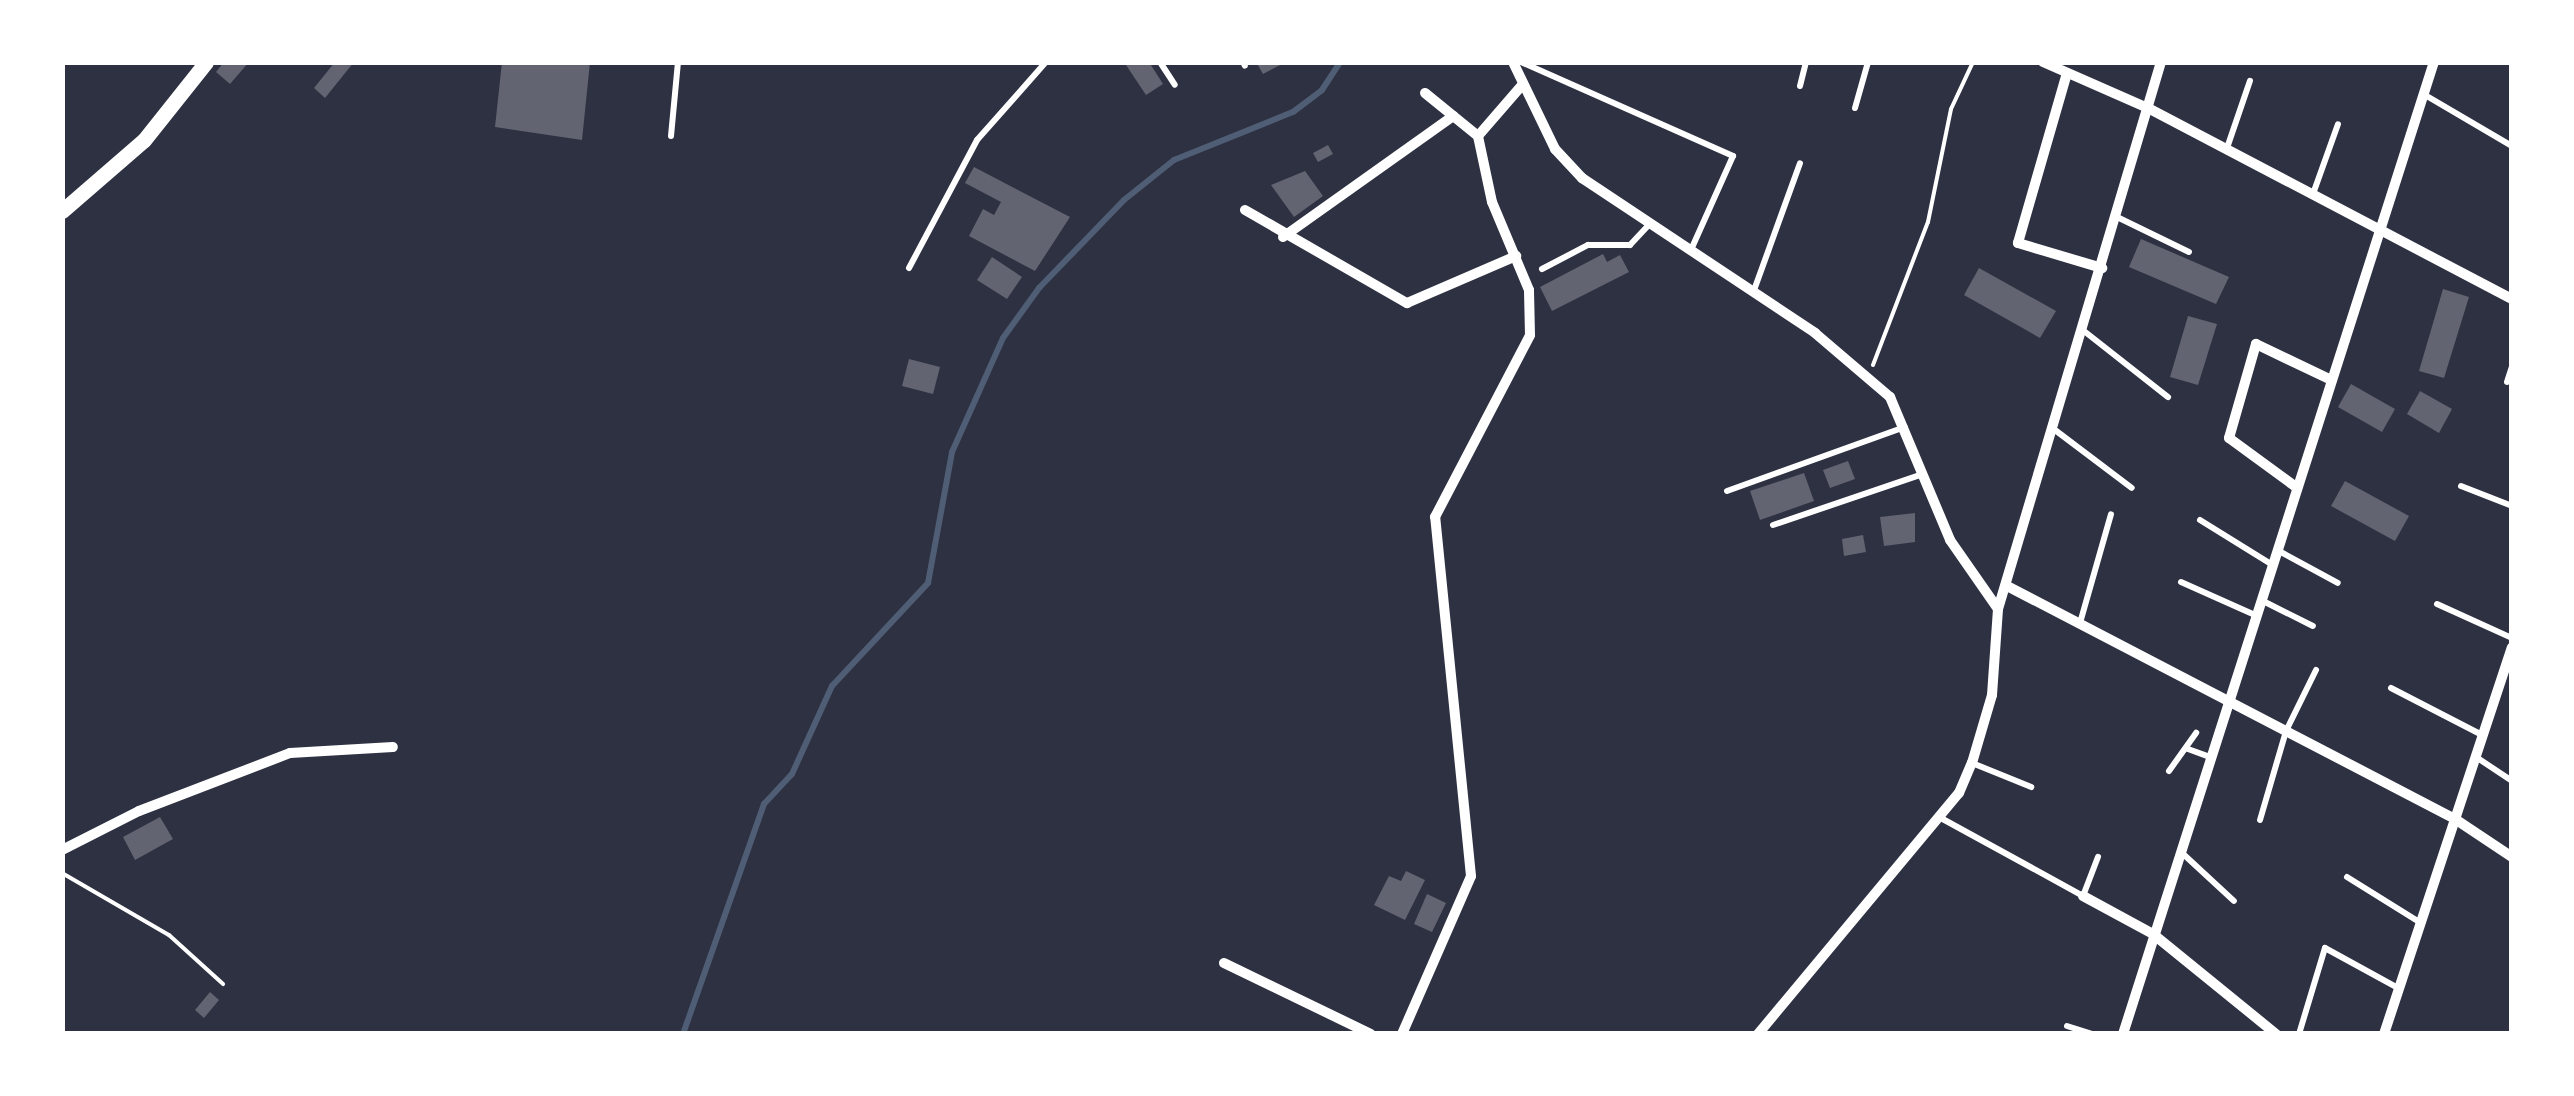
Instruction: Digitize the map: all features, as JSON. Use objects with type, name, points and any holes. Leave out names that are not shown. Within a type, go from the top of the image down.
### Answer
[{"type":"street","points":[[62,212],[144,140],[206,62]]},
{"type":"street","points":[[1513,62],[1555,149],[1647,227],[1869,373],[1906,427],[1950,540],[1998,609]]},
{"type":"street","points":[[2043,62],[2148,108],[2512,299]]},
{"type":"street","points":[[1758,1034],[1938,817],[1972,764],[1992,694],[1998,609],[2055,430],[2161,62]]},
{"type":"street","points":[[2123,1034],[2434,62]]},
{"type":"street","points":[[2067,73],[2018,243],[2102,268]]},
{"type":"street","points":[[1478,136],[1523,84]]},
{"type":"street","points":[[1402,1034],[1471,876],[1435,517],[1530,336],[1529,290],[1492,202],[1478,136],[1426,93]]},
{"type":"street","points":[[1283,237],[1453,116]]},
{"type":"street","points":[[1245,210],[1283,237],[1407,303],[1516,256]]},
{"type":"street","points":[[2296,487],[2229,438],[2256,344],[2331,380]]},
{"type":"street","points":[[2008,587],[2455,818],[2512,857]]},
{"type":"street","points":[[2384,1034],[2512,648]]},
{"type":"street","points":[[62,850],[140,811],[290,754],[393,747]]},
{"type":"street","points":[[2083,896],[2153,934],[2274,1033]]},
{"type":"street","points":[[1224,963],[1371,1034]]},
{"type":"lane","points":[[671,136],[678,62]]},
{"type":"lane","points":[[909,268],[977,140],[1046,62]]},
{"type":"lane","points":[[1160,62],[1174,85]]},
{"type":"lane","points":[[1522,62],[1733,156],[1689,255]]},
{"type":"lane","points":[[1800,86],[1806,62]]},
{"type":"lane","points":[[1855,108],[1868,62]]},
{"type":"lane","points":[[2226,149],[2250,81]]},
{"type":"lane","points":[[2424,94],[2512,146]]},
{"type":"lane","points":[[2312,194],[2338,124]]},
{"type":"lane","points":[[1752,297],[1800,163]]},
{"type":"lane","points":[[2116,217],[2189,252]]},
{"type":"lane","points":[[1542,269],[1588,245],[1630,245],[1647,227]]},
{"type":"lane","points":[[2084,330],[2168,397]]},
{"type":"lane","points":[[2507,382],[2512,367]]},
{"type":"lane","points":[[1727,491],[1906,427]]},
{"type":"lane","points":[[2055,430],[2132,488]]},
{"type":"lane","points":[[1773,525],[1924,474]]},
{"type":"lane","points":[[2461,486],[2512,506]]},
{"type":"lane","points":[[2080,624],[2112,514]]},
{"type":"lane","points":[[2200,520],[2271,564]]},
{"type":"lane","points":[[2276,549],[2338,583]]},
{"type":"lane","points":[[2181,582],[2254,615]]},
{"type":"lane","points":[[2260,599],[2312,626]]},
{"type":"lane","points":[[2437,604],[2512,638]]},
{"type":"lane","points":[[2260,820],[2286,731],[2316,670]]},
{"type":"lane","points":[[2390,688],[2482,735]]},
{"type":"lane","points":[[2169,770],[2196,733]]},
{"type":"lane","points":[[2188,748],[2210,757]]},
{"type":"lane","points":[[2474,756],[2512,781]]},
{"type":"lane","points":[[1972,764],[2031,786]]},
{"type":"lane","points":[[1938,817],[2083,896],[2098,856]]},
{"type":"lane","points":[[2180,851],[2234,901]]},
{"type":"lane","points":[[2347,878],[2420,923]]},
{"type":"lane","points":[[2299,1034],[2325,948],[2399,988]]},
{"type":"lane","points":[[2067,1026],[2091,1034]]},
{"type":"path","points":[[1869,373],[1928,222],[1951,109],[1973,62]]},
{"type":"path","points":[[62,873],[168,935],[222,984]]},
{"type":"building","points":[[224,62],[249,62],[230,84],[216,72]]},
{"type":"building","points":[[335,62],[354,62],[325,98],[314,88]]},
{"type":"building","points":[[502,62],[590,62],[582,140],[495,127]]},
{"type":"building","points":[[1124,62],[1149,62],[1163,84],[1146,95]]},
{"type":"building","points":[[1256,62],[1286,62],[1263,74]]},
{"type":"building","points":[[1328,145],[1333,154],[1318,162],[1313,153]]},
{"type":"building","points":[[974,167],[1070,217],[1035,271],[969,236],[983,209],[994,215],[1001,202],[965,183]]},
{"type":"building","points":[[1305,171],[1323,196],[1294,217],[1271,185]]},
{"type":"building","points":[[2141,239],[2229,277],[2216,304],[2129,267]]},
{"type":"building","points":[[1603,254],[1607,262],[1620,255],[1629,272],[1552,311],[1540,287]]},
{"type":"building","points":[[992,257],[1022,277],[1007,299],[977,280]]},
{"type":"building","points":[[1979,268],[2056,311],[2040,338],[1964,295]]},
{"type":"building","points":[[2443,289],[2469,297],[2444,378],[2419,371]]},
{"type":"building","points":[[2188,316],[2217,324],[2198,385],[2170,377]]},
{"type":"building","points":[[909,359],[940,367],[933,394],[902,386]]},
{"type":"building","points":[[2351,384],[2395,409],[2382,432],[2338,407]]},
{"type":"building","points":[[2420,391],[2452,409],[2439,433],[2407,414]]},
{"type":"building","points":[[1848,461],[1855,479],[1830,488],[1823,470]]},
{"type":"building","points":[[1804,473],[1814,501],[1760,520],[1750,491]]},
{"type":"building","points":[[2345,481],[2409,516],[2395,541],[2331,506]]},
{"type":"building","points":[[1915,513],[1915,542],[1884,546],[1880,517]]},
{"type":"building","points":[[1863,535],[1866,552],[1844,556],[1842,539]]},
{"type":"building","points":[[160,817],[173,839],[135,860],[123,837]]},
{"type":"building","points":[[1406,871],[1425,880],[1405,920],[1374,905],[1389,876],[1401,881]]},
{"type":"building","points":[[1427,894],[1446,903],[1432,932],[1414,924]]},
{"type":"building","points":[[210,992],[219,1000],[204,1018],[195,1010]]},
{"type":"waterway","points":[[683,1034],[764,804],[792,774],[832,686],[928,583],[952,452],[1003,338],[1039,288],[1124,200],[1174,160],[1293,112],[1322,90],[1340,62]]}]
